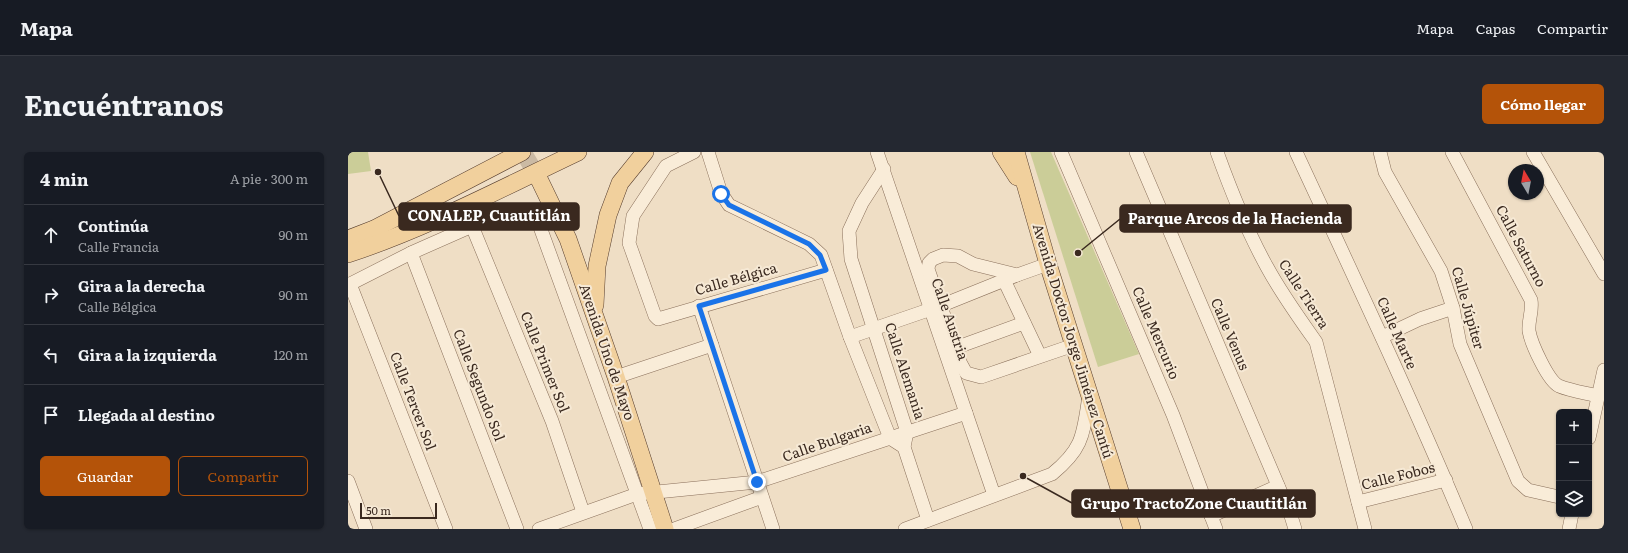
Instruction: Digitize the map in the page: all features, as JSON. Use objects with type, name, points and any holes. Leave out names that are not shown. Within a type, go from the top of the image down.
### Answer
[{"type":"main road","points":[[348,254],[522,152]]},
{"type":"main road","points":[[348,240],[378,236],[578,152]]},
{"type":"main road","points":[[596,320],[595,296],[597,266],[608,215],[620,183],[645,152]]},
{"type":"main road","points":[[1001,152],[1027,194]]},
{"type":"main road","name":"Avenida Doctor Jorge Jiménez Cantú","points":[[1016,152],[1048,264],[1132,529]]},
{"type":"main road","name":"Avenida Uno de Mayo","points":[[539,179],[568,239],[616,377],[645,493],[665,529]]},
{"type":"street","name":"Calle Bélgica","points":[[694,152],[666,166],[633,216],[629,243],[655,316],[658,319],[826,270]]},
{"type":"street","points":[[708,152],[721,194],[729,205],[809,244],[820,255],[850,337],[890,438],[904,447]]},
{"type":"street","name":"Calle Austria","points":[[877,152],[935,308],[966,413],[994,495]]},
{"type":"street","name":"Calle Mercurio","points":[[1061,152],[1173,415],[1216,529]]},
{"type":"street","name":"Calle Venus","points":[[1136,152],[1291,516],[1294,529]]},
{"type":"street","name":"Calle Tierra","points":[[1217,152],[1232,192],[1267,268],[1299,319],[1316,342],[1365,529]]},
{"type":"street","name":"Calle Marte","points":[[1296,152],[1382,337],[1446,480],[1466,529]]},
{"type":"street","name":"Calle Júpiter","points":[[1380,152],[1386,172],[1441,271],[1453,308],[1460,344],[1518,481],[1528,490],[1556,496]]},
{"type":"street","name":"Calle Saturno","points":[[1452,152],[1531,300],[1532,308],[1529,328],[1530,339],[1552,381],[1559,386],[1598,396]]},
{"type":"street","points":[[1533,152],[1604,274]]},
{"type":"street","name":"Calle Alemania","points":[[884,169],[862,203],[848,231],[851,259],[907,432],[904,447],[928,520]]},
{"type":"street","points":[[349,285],[411,253],[472,226],[517,211],[529,213],[540,227],[645,493],[650,529]]},
{"type":"street","name":"Calle Primer Sol","points":[[472,226],[552,421],[583,512]]},
{"type":"street","name":"Calle Segundo Sol","points":[[411,253],[518,529]]},
{"type":"street","points":[[1017,275],[973,264],[958,256],[943,255],[933,259],[929,263],[928,269],[935,308],[966,373],[981,377],[1074,345]]},
{"type":"street","points":[[850,337],[935,308],[1048,264]]},
{"type":"street","points":[[1004,280],[1040,356]]},
{"type":"street","name":"Calle Tercer Sol","points":[[349,285],[446,529]]},
{"type":"street","points":[[699,306],[773,529]]},
{"type":"street","points":[[1382,337],[1420,319],[1453,308]]},
{"type":"street","points":[[955,348],[1024,323]]},
{"type":"street","points":[[616,377],[712,345]]},
{"type":"street","points":[[1592,424],[1604,370]]},
{"type":"street","points":[[905,529],[1052,474],[1067,462],[1077,448],[1083,434],[1089,394]]},
{"type":"street","name":"Calle Bulgaria","points":[[539,529],[566,524],[583,512],[645,493],[757,482],[966,413]]},
{"type":"street","name":"Calle Fobos","points":[[1358,502],[1446,480]]},
{"type":"street","points":[[348,481],[366,529]]},
{"type":"street","points":[[1211,516],[1278,486]]},
{"type":"street","points":[[674,529],[762,497]]},
{"type":"street","points":[[1569,529],[1571,517]]},
{"type":"green space","points":[[348,152],[368,152],[371,171],[348,174]]},
{"type":"green space","points":[[1030,152],[1051,152],[1139,354],[1098,367]]},
{"type":"tunnel","points":[[523,152],[539,179]]},
{"type":"place","name":"CONALEP, Cuautitlán","points":[[378,172]]},
{"type":"place","name":"Parque Arcos de la Hacienda","points":[[1078,253]]},
{"type":"place","name":"Grupo TractoZone Cuautitlán","points":[[1023,476]]},
{"type":"route","points":[[721,194],[729,205],[809,244],[820,255],[826,270],[699,306],[757,482]]}]
